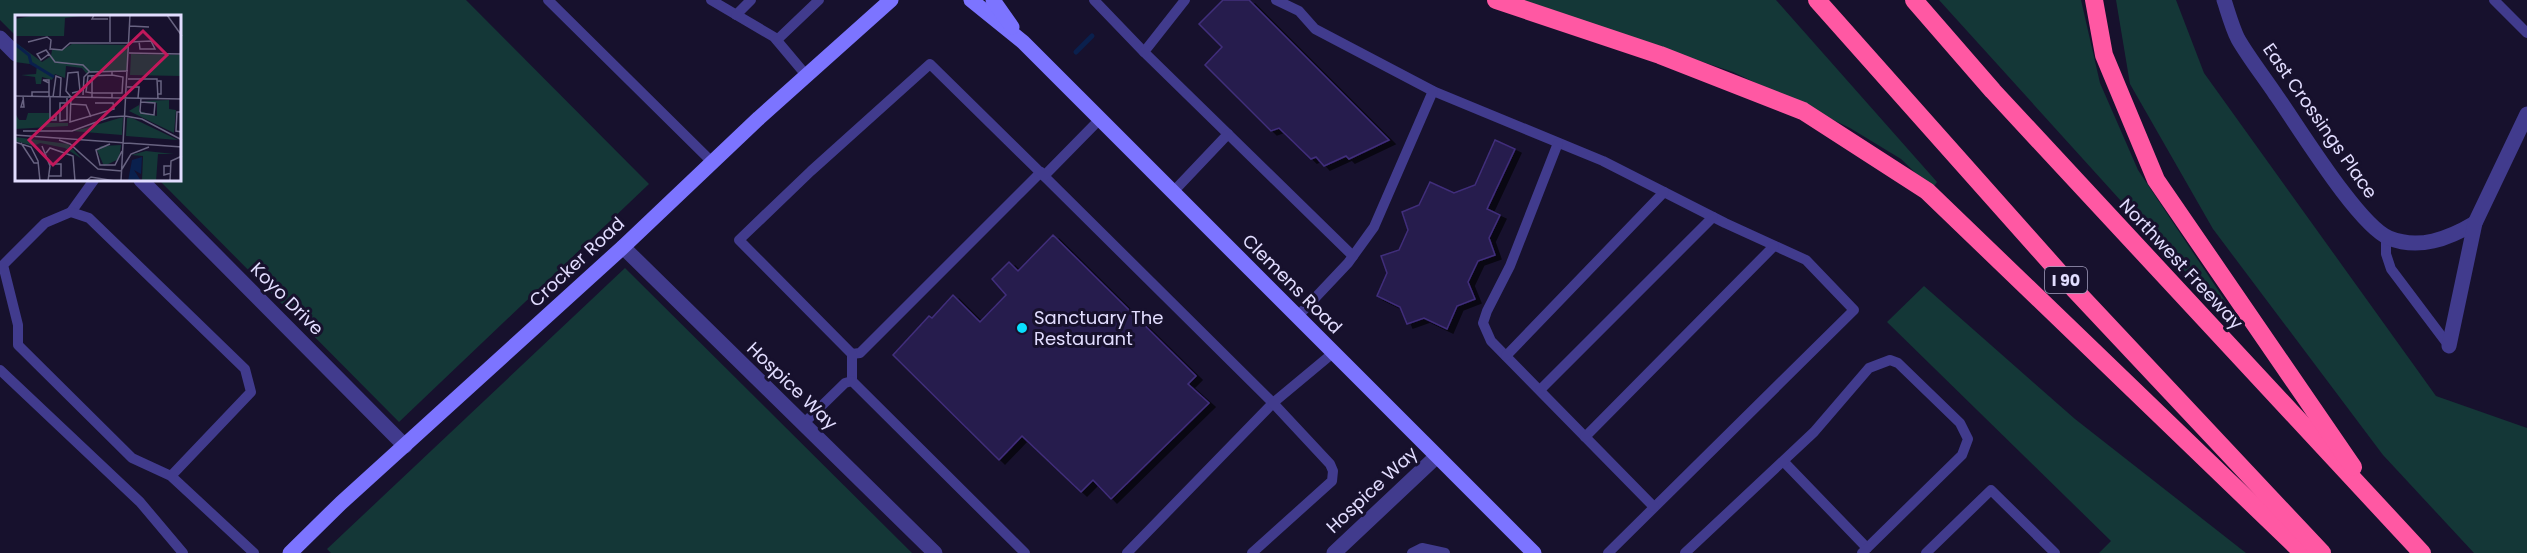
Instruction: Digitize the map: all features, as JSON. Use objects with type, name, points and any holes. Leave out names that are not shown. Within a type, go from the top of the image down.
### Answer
[{"type":"highway","points":[[1496,0],[1660,56],[1803,111],[1927,191],[2303,553]]},
{"type":"highway","name":"I 90","points":[[1817,0],[2074,289],[2322,553]]},
{"type":"highway","name":"Northwest Freeway","points":[[1914,0],[1993,91],[2422,553]]},
{"type":"highway","points":[[2094,0],[2104,55],[2156,180],[2390,520]]},
{"type":"street","name":"Clemens Road","points":[[971,0],[1023,42],[1534,553]]},
{"type":"street","name":"Clemens Road","points":[[993,0],[1023,42]]},
{"type":"street","name":"East Crossings Place","points":[[2224,0],[2237,38],[2332,177],[2372,226],[2386,237]]},
{"type":"street","name":"Crocker Road","points":[[290,553],[886,2]]},
{"type":"street","points":[[0,38],[15,53]]},
{"type":"street","points":[[2449,346],[2475,223],[2527,114]]},
{"type":"street","name":"Koyo Drive","points":[[143,182],[405,446]]},
{"type":"street","points":[[2386,237],[2420,244],[2458,233],[2475,223]]},
{"type":"street","name":"Hospice Way","points":[[623,247],[935,553]]},
{"type":"street","name":"Hospice Way","points":[[1334,553],[1437,456]]},
{"type":"lane","points":[[548,0],[712,162]]},
{"type":"lane","points":[[711,0],[777,40],[806,75]]},
{"type":"lane","points":[[736,15],[751,0]]},
{"type":"lane","points":[[1094,0],[1144,52],[1353,256]]},
{"type":"lane","points":[[1144,52],[1185,0]]},
{"type":"lane","points":[[1276,0],[1299,11],[1315,29],[1433,91],[1603,161],[1713,217],[1806,260],[1854,310],[1608,553]]},
{"type":"lane","points":[[2494,0],[2527,33]]},
{"type":"lane","points":[[777,40],[815,2]]},
{"type":"lane","points":[[791,9],[799,19]]},
{"type":"lane","points":[[1025,553],[852,381],[852,354],[739,240],[811,171],[930,64],[1274,403],[1330,464],[1333,471],[1332,481],[1252,553]]},
{"type":"lane","points":[[1297,317],[1353,256],[1374,227],[1433,91]]},
{"type":"lane","points":[[852,354],[860,353],[1100,119]]},
{"type":"lane","points":[[1172,193],[1228,134]]},
{"type":"lane","points":[[1558,143],[1510,266],[1483,323],[1491,340],[1654,507]]},
{"type":"lane","points":[[93,182],[71,212],[45,223],[3,265],[18,325],[18,345],[132,458],[171,476],[254,553]]},
{"type":"lane","points":[[1506,356],[1664,192]]},
{"type":"lane","points":[[71,212],[89,218],[245,369],[251,392],[171,476]]},
{"type":"lane","points":[[1540,390],[1713,217]]},
{"type":"lane","points":[[2386,237],[2386,254],[2391,269],[2449,346]]},
{"type":"lane","points":[[1586,437],[1774,246]]},
{"type":"lane","points":[[1127,553],[1274,403],[1333,353]]},
{"type":"lane","points":[[1685,553],[1815,432],[1869,368],[1882,362],[1890,360],[1898,363],[1960,423],[1968,439],[1962,455],[1864,551],[1784,462]]},
{"type":"lane","points":[[0,370],[140,502],[183,553]]},
{"type":"lane","points":[[803,424],[845,383],[852,381]]},
{"type":"lane","points":[[1926,553],[1991,490],[2055,553]]},
{"type":"lane","points":[[1412,553],[1422,548],[1445,553]]},
{"type":"green space","points":[[0,0],[466,0],[649,184],[399,422],[161,182],[182,182],[182,15],[15,15],[15,35],[0,20]]},
{"type":"green space","points":[[1516,0],[1776,0],[1937,182],[1932,189],[1901,159],[1850,128],[1733,72]]},
{"type":"green space","points":[[1939,0],[2081,0],[2100,83],[2138,170],[2226,302],[2218,308]]},
{"type":"green space","points":[[2116,0],[2176,0],[2204,73],[2436,396],[2527,428],[2527,553],[2474,553],[2383,455],[2213,229],[2130,84]]},
{"type":"green space","points":[[625,268],[912,553],[331,553],[327,549]]},
{"type":"green space","points":[[1924,286],[2075,419],[2246,553],[2099,553],[2111,541],[1887,322]]},
{"type":"building","points":[[1223,0],[1249,0],[1389,140],[1349,159],[1346,156],[1324,166],[1316,157],[1311,159],[1279,128],[1271,131],[1205,65],[1222,47],[1199,24]]},
{"type":"building","points":[[1495,140],[1515,149],[1487,209],[1500,215],[1489,238],[1495,255],[1478,261],[1468,282],[1475,299],[1457,306],[1447,329],[1424,318],[1407,324],[1400,307],[1377,296],[1387,273],[1381,256],[1399,250],[1408,230],[1402,212],[1419,205],[1430,182],[1454,193],[1475,185]]},
{"type":"building","points":[[1053,235],[1196,376],[1188,384],[1209,403],[1111,499],[1093,480],[1081,492],[1022,436],[999,460],[893,355],[929,316],[932,318],[953,295],[980,322],[1006,295],[992,279],[1009,262],[1018,271]]},
{"type":"waterway","points":[[1076,52],[1092,36]]},
{"type":"place","name":"Sanctuary The Restaurant","points":[[1022,328]]}]
